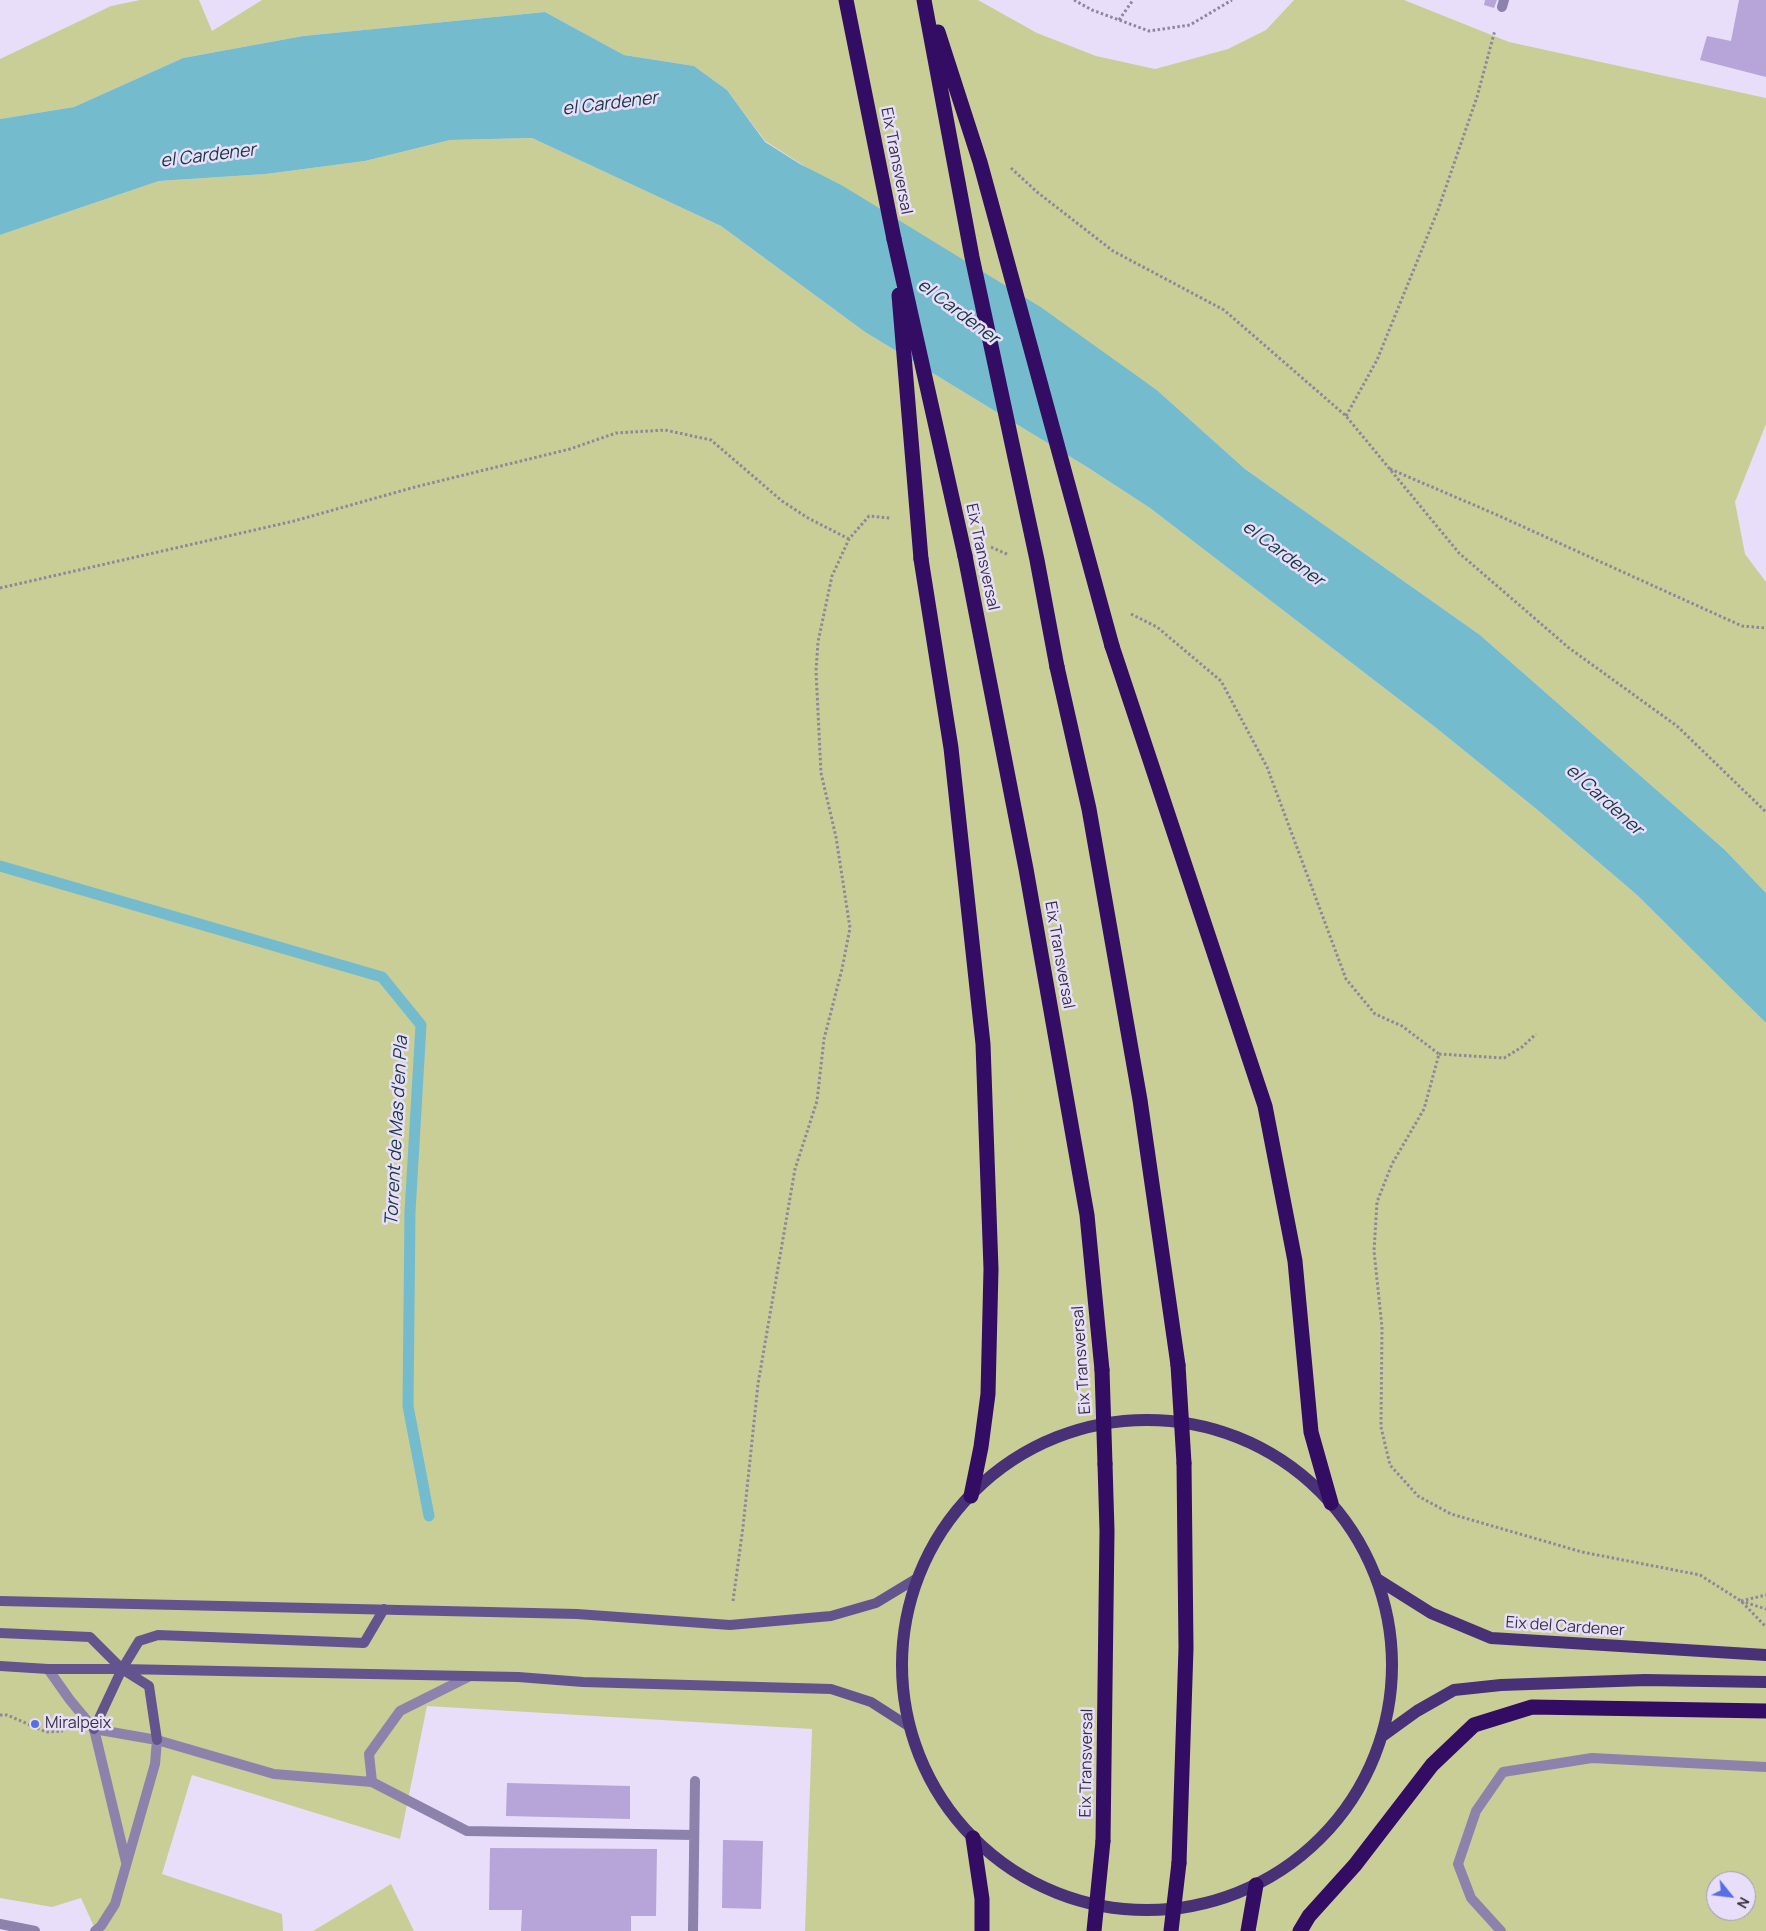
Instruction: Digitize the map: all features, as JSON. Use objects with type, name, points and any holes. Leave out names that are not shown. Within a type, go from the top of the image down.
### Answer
[{"type":"highway","name":"Eix Transversal","points":[[846,0],[894,239],[965,556],[1026,869],[1087,1215],[1102,1370],[1108,1531],[1103,1841],[1094,1931]]},
{"type":"highway","points":[[926,0],[980,162],[1112,646],[1265,1106],[1296,1261],[1311,1432],[1332,1503]]},
{"type":"highway","points":[[926,0],[972,257],[1037,560],[1057,668],[1089,809],[1140,1100],[1178,1365],[1184,1463],[1186,1648],[1179,1862],[1171,1931]]},
{"type":"highway","points":[[894,239],[920,559],[951,748],[983,1044],[991,1269],[988,1394],[981,1447],[971,1496]]},
{"type":"highway","points":[[1300,1931],[1309,1916],[1354,1865],[1432,1765],[1474,1725],[1532,1707],[1766,1711]]},
{"type":"highway","points":[[973,1838],[982,1899],[982,1931]]},
{"type":"highway","points":[[1248,1931],[1256,1885]]},
{"type":"main road","points":[[1124,1421],[1182,1422],[1210,1428],[1251,1442],[1276,1456],[1300,1473],[1332,1503],[1362,1547],[1377,1579],[1385,1605],[1392,1651],[1392,1685],[1381,1737],[1360,1788],[1339,1817],[1315,1844],[1301,1856],[1272,1876],[1229,1897],[1187,1908],[1143,1911],[1107,1908],[1072,1899],[1031,1882],[1006,1867],[973,1838],[954,1817],[938,1793],[919,1754],[910,1727],[903,1689],[903,1651],[908,1613],[919,1577],[945,1528],[971,1496],[1004,1467],[1028,1451],[1054,1439],[1096,1426],[1124,1421]]},
{"type":"main road","points":[[0,1601],[577,1614],[730,1625],[831,1616],[876,1603],[919,1577]]},
{"type":"main road","name":"Eix del Cardener","points":[[1377,1579],[1431,1613],[1491,1638],[1766,1655]]},
{"type":"main road","points":[[94,1729],[122,1669],[139,1641],[158,1635],[364,1643],[384,1609]]},
{"type":"main road","points":[[0,1634],[90,1637],[122,1669],[149,1686],[157,1740]]},
{"type":"main road","points":[[0,1666],[48,1669],[518,1677],[583,1682],[830,1689],[871,1702],[910,1727]]},
{"type":"main road","points":[[1381,1737],[1417,1711],[1454,1690],[1501,1685],[1636,1680],[1766,1682]]},
{"type":"street","points":[[48,1669],[94,1729],[126,1862]]},
{"type":"street","points":[[372,1782],[369,1754],[400,1711],[468,1677]]},
{"type":"street","points":[[94,1729],[157,1740],[274,1774],[372,1782],[467,1831],[694,1835]]},
{"type":"street","points":[[95,1931],[101,1926],[115,1904],[154,1764],[157,1740]]},
{"type":"street","points":[[1501,1931],[1471,1898],[1458,1864],[1476,1811],[1502,1772],[1592,1758],[1766,1767]]},
{"type":"street","points":[[693,1931],[696,1782]]},
{"type":"street","points":[[0,1924],[36,1931]]},
{"type":"path","points":[[1074,0],[1092,10],[1149,31],[1190,25],[1232,0]]},
{"type":"path","points":[[1119,20],[1133,0]]},
{"type":"path","points":[[1346,416],[1377,360],[1438,210],[1477,97],[1503,4]]},
{"type":"path","points":[[1008,165],[1037,192],[1113,251],[1224,310],[1346,416],[1459,553],[1569,648],[1677,726],[1766,812]]},
{"type":"path","points":[[0,588],[294,521],[415,487],[570,449],[616,433],[665,430],[710,440],[782,501],[808,518],[850,539]]},
{"type":"path","points":[[1389,468],[1742,626],[1766,628]]},
{"type":"path","points":[[730,1625],[743,1527],[759,1374],[795,1170],[817,1101],[824,1039],[842,969],[850,928],[836,837],[821,773],[816,671],[818,642],[832,576],[850,539],[869,516],[897,520]]},
{"type":"path","points":[[990,546],[1016,559]]},
{"type":"path","points":[[1130,614],[1156,626],[1221,681],[1267,767],[1346,979],[1375,1014],[1402,1026],[1439,1054],[1504,1058],[1522,1047],[1536,1034]]},
{"type":"path","points":[[1439,1054],[1424,1110],[1392,1164],[1377,1202],[1374,1251],[1382,1327],[1381,1428],[1390,1465],[1418,1496],[1451,1514],[1582,1552],[1700,1575],[1741,1601],[1766,1627]]},
{"type":"path","points":[[1741,1601],[1766,1595]]},
{"type":"path","points":[[1741,1601],[1766,1609]]},
{"type":"path","points":[[0,1715],[7,1715],[46,1732],[94,1729]]},
{"type":"green space","points":[[140,0],[199,0],[212,31],[262,0],[978,0],[1037,33],[1096,56],[1155,69],[1228,49],[1266,30],[1294,0],[1404,0],[1509,42],[1766,98],[1766,424],[1735,502],[1745,554],[1766,582],[1766,893],[1725,850],[1480,635],[1245,469],[1158,391],[765,141],[727,90],[694,66],[624,55],[545,12],[303,36],[183,58],[74,107],[0,119],[0,59],[111,6]]},
{"type":"green space","points":[[532,138],[721,226],[865,332],[1087,467],[1150,508],[1435,727],[1540,812],[1637,895],[1766,1023],[1766,1931],[805,1931],[812,1729],[427,1706],[400,1839],[192,1775],[162,1874],[282,1914],[283,1931],[96,1931],[81,1898],[52,1907],[0,1898],[0,235],[159,181],[266,174],[365,161],[450,140]]},
{"type":"green space","points":[[391,1884],[414,1931],[313,1931]]},
{"type":"water","name":"el Cardener","points":[[545,12],[624,55],[694,66],[727,90],[765,142],[800,164],[843,186],[1042,308],[1158,391],[1245,469],[1480,635],[1725,850],[1766,893],[1766,1023],[1637,895],[1540,812],[1435,727],[1150,508],[1087,467],[865,332],[721,226],[532,138],[450,140],[365,161],[266,174],[159,181],[0,235],[0,119],[74,107],[183,58],[303,36]]},
{"type":"building","points":[[1485,0],[1497,0],[1494,8],[1484,5]]},
{"type":"building","points":[[1739,0],[1766,0],[1766,77],[1700,60],[1707,36],[1731,41]]},
{"type":"building","points":[[507,1783],[630,1786],[630,1819],[506,1816]]},
{"type":"building","points":[[723,1840],[763,1841],[761,1909],[722,1908]]},
{"type":"building","points":[[490,1848],[657,1849],[656,1916],[631,1916],[631,1931],[521,1931],[522,1910],[489,1910]]},
{"type":"waterway","name":"Torrent de Mas d'en Pla","points":[[0,866],[382,977],[421,1025],[410,1212],[408,1406],[429,1516]]},
{"type":"place","name":"Miralpeix","points":[[35,1724]]}]
